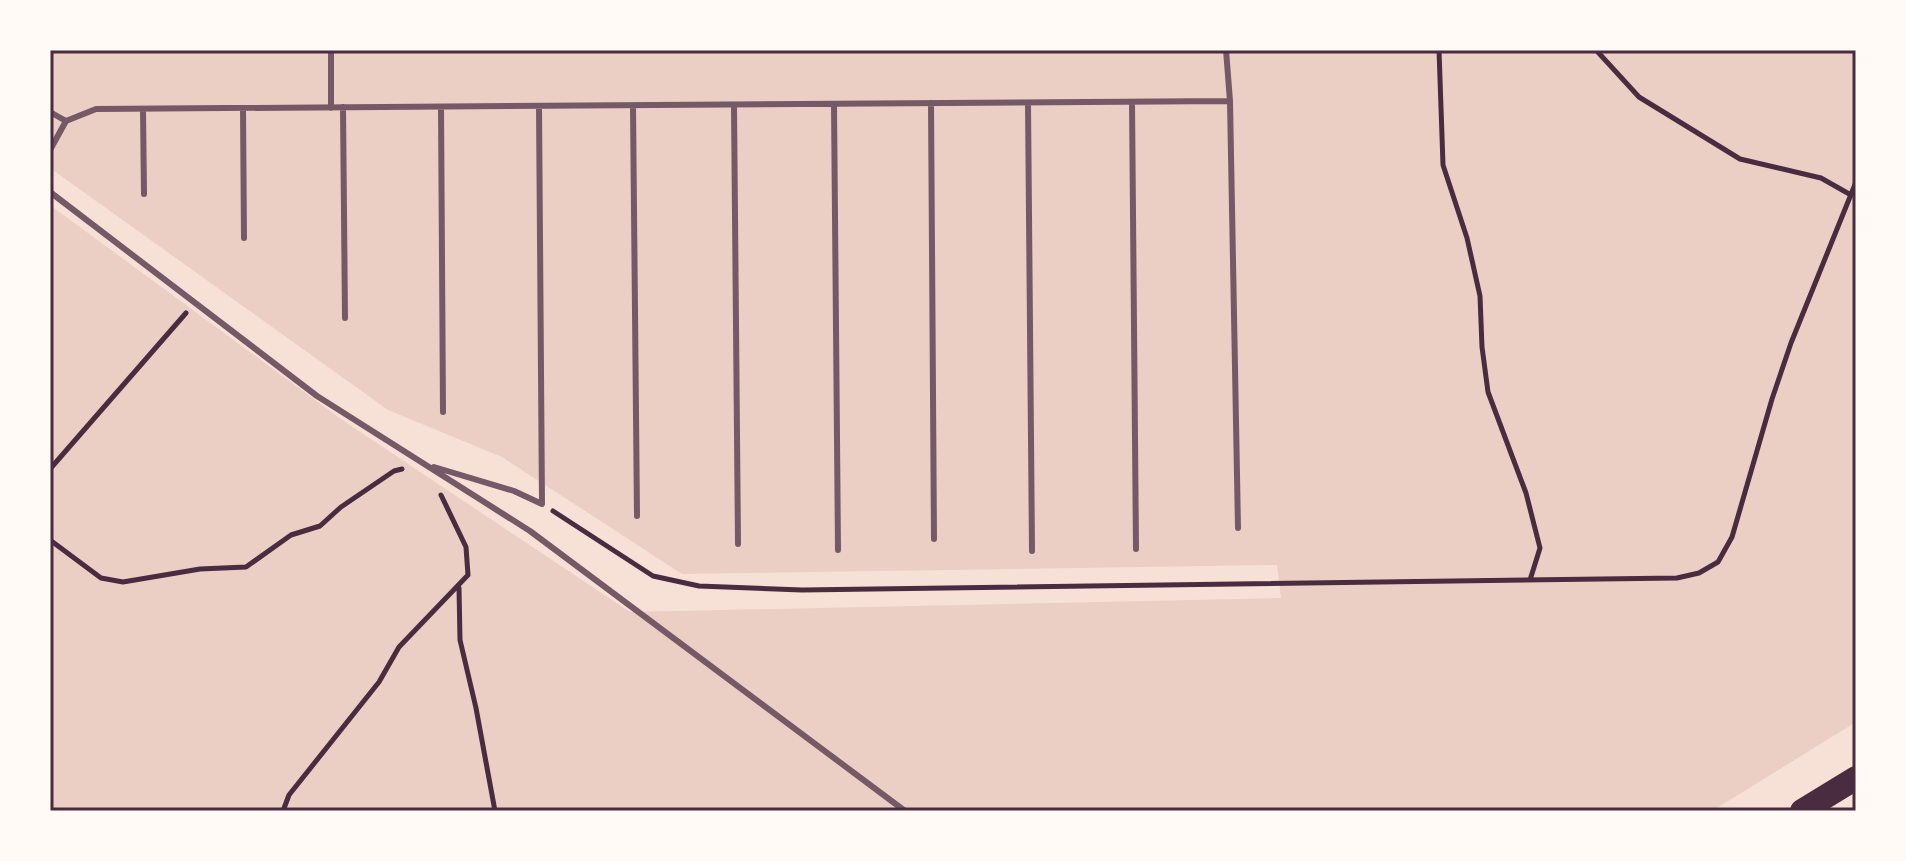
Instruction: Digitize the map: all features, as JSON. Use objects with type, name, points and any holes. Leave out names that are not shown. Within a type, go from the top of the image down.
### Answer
[{"type":"highway","points":[[1802,811],[1856,778]]},
{"type":"lane","points":[[331,50],[331,108]]},
{"type":"lane","points":[[1226,50],[1230,101],[1238,528]]},
{"type":"lane","points":[[50,150],[66,121],[96,109],[1230,101]]},
{"type":"lane","points":[[1132,102],[1136,549]]},
{"type":"lane","points":[[931,103],[934,539]]},
{"type":"lane","points":[[1028,103],[1032,551]]},
{"type":"lane","points":[[834,104],[838,550]]},
{"type":"lane","points":[[734,105],[738,544]]},
{"type":"lane","points":[[426,465],[514,491],[542,504],[539,106]]},
{"type":"lane","points":[[633,106],[637,516]]},
{"type":"lane","points":[[343,107],[345,318]]},
{"type":"lane","points":[[441,107],[443,412]]},
{"type":"lane","points":[[243,108],[244,238]]},
{"type":"lane","points":[[143,109],[144,194]]},
{"type":"lane","points":[[50,112],[66,121]]},
{"type":"lane","points":[[50,192],[317,396],[530,531],[905,811]]},
{"type":"path","points":[[1439,50],[1443,165],[1467,238],[1480,296],[1488,392],[1526,493],[1540,548],[1530,580]]},
{"type":"path","points":[[1596,50],[1639,97],[1740,159],[1821,178],[1851,195]]},
{"type":"path","points":[[542,504],[653,576],[699,586],[802,590],[1677,578],[1699,573],[1718,562],[1732,537],[1791,343],[1856,182]]},
{"type":"path","points":[[50,469],[195,303]]},
{"type":"path","points":[[50,540],[101,578],[123,582],[200,569],[246,567],[291,535],[320,526],[341,507],[394,471],[426,465],[466,547],[468,575],[399,647],[379,682],[289,795],[283,811]]},
{"type":"path","points":[[459,586],[460,640],[495,811]]},
{"type":"shaded area","points":[[50,50],[1856,50],[1856,722],[1712,811],[50,811],[50,205],[341,419],[630,612],[1281,598],[1277,565],[682,574],[502,457],[388,410],[50,168]]}]
